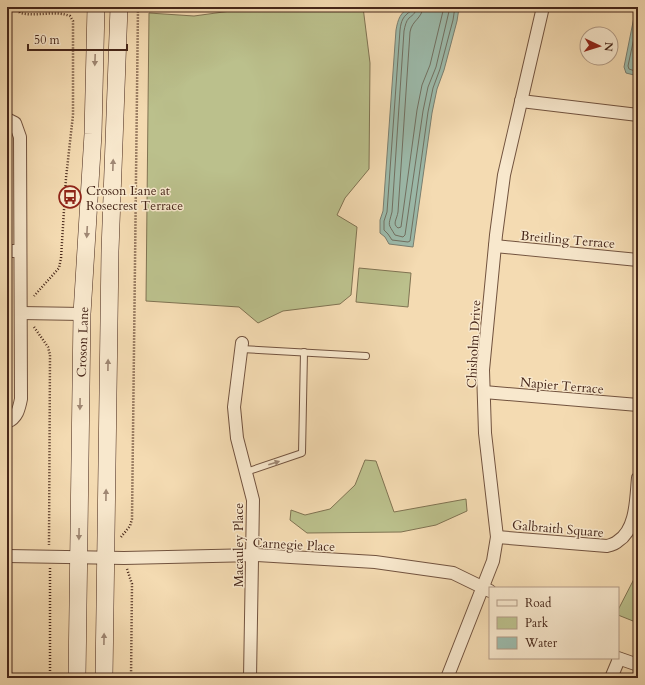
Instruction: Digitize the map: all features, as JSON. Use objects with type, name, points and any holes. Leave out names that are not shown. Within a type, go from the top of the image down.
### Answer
[{"type":"main road","name":"Croson Lane","points":[[96,7],[93,134],[82,314],[92,557],[104,678]]},
{"type":"main road","name":"Croson Lane","points":[[77,678],[92,557],[110,251],[119,7]]},
{"type":"street","name":"Chisholm Drive","points":[[447,678],[486,589],[497,536],[485,434],[483,370],[495,246],[504,175],[543,7]]},
{"type":"street","points":[[521,101],[638,115]]},
{"type":"street","points":[[7,119],[15,123],[20,137],[21,312],[21,400],[19,411],[12,420],[7,422]]},
{"type":"street","name":"Breitling Terrace","points":[[495,246],[638,260]]},
{"type":"street","points":[[7,251],[20,251]]},
{"type":"street","points":[[21,312],[82,314]]},
{"type":"street","name":"Macauley Place","points":[[242,346],[234,407],[237,438],[253,500],[250,678]]},
{"type":"street","name":"Napier Terrace","points":[[484,392],[638,405]]},
{"type":"street","name":"Galbraith Square","points":[[497,536],[607,546],[619,541],[629,530],[636,507],[638,478]]},
{"type":"street","name":"Carnegie Place","points":[[7,556],[124,558],[252,555],[375,562],[453,573],[486,589]]},
{"type":"street","points":[[619,658],[638,665]]},
{"type":"street","points":[[611,678],[618,659]]},
{"type":"lane","points":[[242,346],[366,356]]},
{"type":"lane","points":[[246,472],[302,453],[304,352]]},
{"type":"path","points":[[131,678],[132,584],[124,558],[121,536],[130,526],[132,519],[138,7]]},
{"type":"green space","points":[[260,7],[363,7],[370,63],[369,169],[345,198],[337,215],[357,227],[351,295],[340,304],[283,311],[258,323],[239,307],[146,301],[149,13],[194,16]]},
{"type":"green space","points":[[359,268],[411,273],[408,307],[356,302]]},
{"type":"green space","points":[[365,460],[376,461],[394,512],[466,499],[467,511],[436,525],[401,532],[307,533],[290,520],[291,510],[305,515],[330,509],[355,485]]},
{"type":"green space","points":[[638,564],[638,623],[619,615],[619,608],[634,579]]},
{"type":"water","points":[[410,7],[459,8],[457,21],[444,70],[437,89],[432,113],[413,247],[389,244],[385,237],[380,233],[380,220],[383,211],[396,30],[400,17]]},
{"type":"water","points":[[636,7],[638,7],[638,76],[626,73],[624,67]]},
{"type":"place","name":"Croson Lane at Rosecrest Terrace","points":[[70,197]]}]
